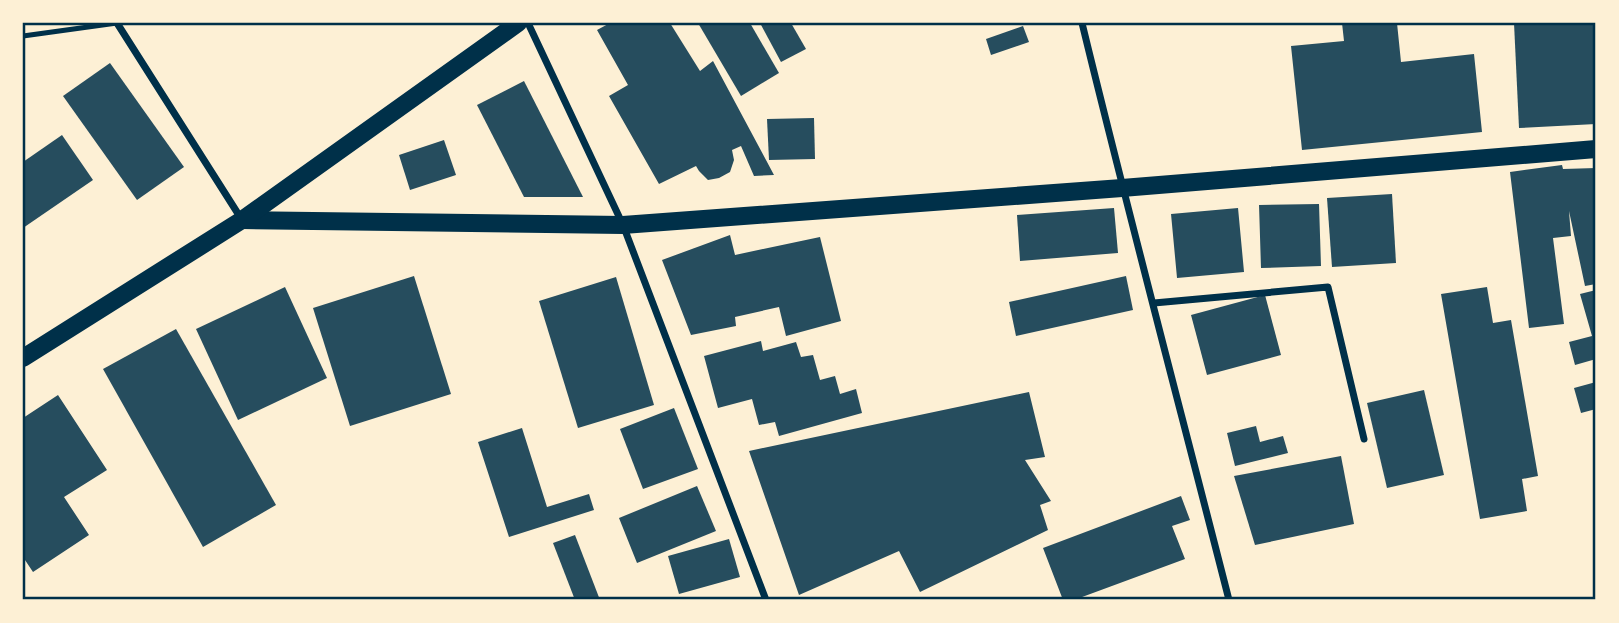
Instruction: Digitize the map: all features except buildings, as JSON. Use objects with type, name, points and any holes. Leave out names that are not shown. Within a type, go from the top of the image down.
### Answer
[{"type":"main road","points":[[23,358],[242,220],[517,23]]},
{"type":"main road","points":[[242,220],[623,225],[1596,149]]},
{"type":"street","points":[[117,23],[242,220]]},
{"type":"street","points":[[528,23],[623,225],[766,600]]},
{"type":"street","points":[[1082,23],[1229,600]]},
{"type":"street","points":[[1154,303],[1328,287],[1364,439]]},
{"type":"lane","points":[[23,36],[117,23]]}]
